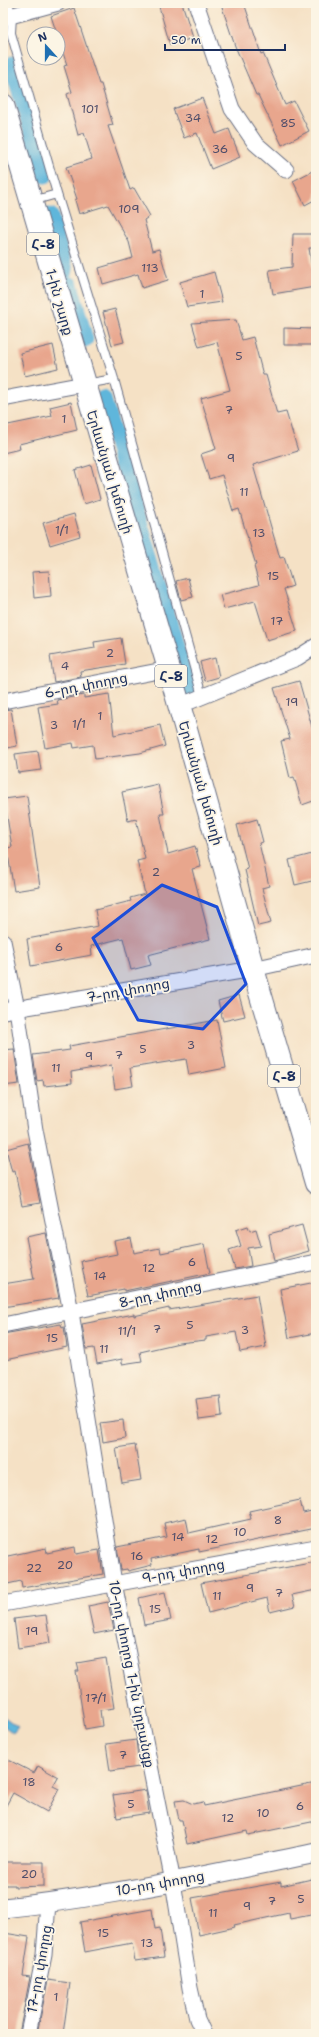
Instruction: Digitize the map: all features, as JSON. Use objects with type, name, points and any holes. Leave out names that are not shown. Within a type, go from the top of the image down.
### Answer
[{"type":"main road","name":"1-ին շարք","points":[[3,105],[84,384]]},
{"type":"main road","name":"Երևանյան խճուղի","points":[[84,384],[169,669],[253,969],[316,1183]]},
{"type":"street","points":[[8,12],[58,3]]},
{"type":"street","points":[[196,3],[232,109],[255,143],[286,170]]},
{"type":"street","points":[[3,399],[84,384]]},
{"type":"street","points":[[179,706],[297,658],[316,646]]},
{"type":"street","name":"6-րդ փողոց","points":[[3,701],[169,669]]},
{"type":"street","name":"10-րդ փողոց 1-ին նրբանցք","points":[[3,941],[10,1010],[70,1312],[114,1583],[173,1882],[190,1988],[197,2019],[204,2034]]},
{"type":"street","name":"7-րդ փողոց","points":[[10,1010],[253,969],[316,955]]},
{"type":"street","name":"8-րդ փողոց","points":[[3,1325],[316,1262]]},
{"type":"street","name":"9-րդ փողոց","points":[[3,1604],[316,1547]]},
{"type":"street","name":"10-րդ փողոց","points":[[3,1908],[48,1903],[173,1882],[316,1852]]},
{"type":"street","name":"17-րդ փողոց","points":[[28,2034],[44,1955],[48,1903]]},
{"type":"lane","points":[[8,12],[11,33],[57,194],[114,379],[202,696]]},
{"type":"lane","points":[[31,202],[57,194]]},
{"type":"lane","points":[[84,384],[114,379]]},
{"type":"highlighted area","points":[[162,885],[217,907],[246,984],[203,1029],[138,1020],[93,938]]},
{"type":"water","points":[[3,1716],[18,1727],[13,1733],[3,1725]]},
{"type":"building","points":[[158,3],[182,3],[193,38],[170,45]]},
{"type":"building","points":[[234,3],[244,3],[261,54],[263,53],[285,105],[294,101],[309,131],[282,145],[258,95],[256,95],[235,46],[222,7]]},
{"type":"building","points":[[74,8],[99,84],[101,84],[113,125],[108,126],[130,190],[134,188],[150,216],[144,220],[152,251],[159,249],[168,280],[142,288],[138,274],[103,284],[99,268],[133,258],[129,242],[108,205],[79,214],[75,200],[77,199],[66,167],[92,159],[84,133],[78,135],[67,94],[72,92],[64,66],[67,65],[66,26],[54,26],[51,16]]},
{"type":"building","points":[[202,98],[216,134],[229,129],[240,157],[211,169],[197,133],[184,138],[173,109]]},
{"type":"building","points":[[316,169],[316,199],[305,205],[293,181]]},
{"type":"building","points":[[293,234],[313,234],[313,248],[309,248],[315,287],[273,294],[269,270],[292,267]]},
{"type":"building","points":[[214,272],[222,302],[187,307],[180,282]]},
{"type":"building","points":[[115,309],[124,342],[112,345],[103,312]]},
{"type":"building","points":[[236,320],[242,340],[253,337],[263,375],[266,375],[277,414],[286,412],[298,451],[253,465],[280,558],[284,557],[293,586],[284,589],[297,631],[267,640],[255,601],[224,609],[220,595],[259,585],[254,566],[256,565],[239,509],[233,511],[222,475],[209,479],[201,454],[216,449],[201,398],[230,390],[217,342],[199,347],[192,323]]},
{"type":"building","points":[[284,328],[314,329],[314,345],[284,345]]},
{"type":"building","points":[[53,345],[58,368],[25,376],[20,353]]},
{"type":"building","points":[[71,402],[77,430],[19,444],[20,449],[3,453],[3,426],[52,416],[50,407]]},
{"type":"building","points":[[91,465],[100,499],[84,504],[75,470]]},
{"type":"building","points":[[74,514],[80,536],[50,545],[43,523]]},
{"type":"building","points":[[49,571],[51,596],[34,598],[32,572]]},
{"type":"building","points":[[188,578],[193,597],[181,600],[176,581]]},
{"type":"building","points":[[121,638],[125,664],[80,671],[81,677],[54,682],[50,656],[95,648],[94,642]]},
{"type":"building","points":[[215,658],[219,677],[205,681],[200,662]]},
{"type":"building","points":[[299,681],[316,741],[316,800],[302,805],[294,777],[290,778],[281,741],[290,739],[274,688]]},
{"type":"building","points":[[109,694],[114,735],[160,725],[165,746],[140,753],[95,759],[93,745],[74,748],[73,743],[45,748],[38,707],[58,704],[57,700],[84,695],[84,698]]},
{"type":"building","points":[[11,709],[17,746],[3,749],[3,710]]},
{"type":"building","points":[[38,751],[41,770],[18,773],[15,754]]},
{"type":"building","points":[[158,784],[164,814],[160,814],[168,854],[195,846],[201,867],[192,869],[210,939],[148,955],[151,965],[131,970],[123,938],[91,946],[92,955],[31,966],[27,939],[98,926],[95,910],[131,901],[130,898],[145,894],[137,861],[145,859],[136,819],[128,821],[122,792]]},
{"type":"building","points":[[27,796],[40,887],[14,891],[7,848],[12,847],[4,799]]},
{"type":"building","points":[[257,819],[263,842],[259,843],[269,886],[262,888],[271,923],[258,926],[245,870],[248,869],[237,825]]},
{"type":"building","points":[[316,853],[316,880],[295,885],[289,860]]},
{"type":"building","points":[[239,995],[245,1016],[223,1021],[218,1001]]},
{"type":"building","points":[[217,1020],[226,1068],[189,1075],[186,1059],[130,1068],[133,1086],[115,1089],[111,1065],[71,1072],[72,1083],[44,1086],[43,1080],[37,1081],[33,1055],[70,1050],[69,1046]]},
{"type":"building","points":[[14,1049],[19,1084],[3,1086],[3,1050]]},
{"type":"building","points":[[28,1143],[40,1203],[22,1206],[15,1171],[12,1172],[6,1149]]},
{"type":"building","points":[[302,1225],[309,1251],[274,1261],[269,1234]]},
{"type":"building","points":[[248,1226],[250,1231],[256,1229],[261,1246],[248,1248],[251,1266],[235,1269],[229,1250],[241,1246],[236,1230]]},
{"type":"building","points":[[46,1233],[59,1298],[3,1307],[3,1284],[34,1279],[26,1237]]},
{"type":"building","points":[[131,1238],[134,1253],[160,1248],[161,1253],[204,1244],[210,1273],[124,1291],[124,1289],[88,1296],[81,1261],[117,1254],[114,1241]]},
{"type":"building","points":[[316,1282],[316,1333],[289,1338],[280,1289]]},
{"type":"building","points":[[257,1295],[266,1347],[240,1352],[236,1332],[206,1337],[206,1340],[179,1343],[140,1352],[142,1361],[122,1364],[122,1359],[97,1364],[94,1348],[86,1349],[82,1324],[134,1314],[134,1316],[169,1308],[169,1310]]},
{"type":"building","points":[[61,1324],[62,1328],[64,1327],[67,1347],[5,1360],[3,1334]]},
{"type":"building","points":[[220,1396],[222,1417],[199,1420],[196,1399]]},
{"type":"building","points":[[123,1420],[125,1438],[103,1442],[100,1423]]},
{"type":"building","points":[[135,1445],[141,1480],[122,1483],[116,1448]]},
{"type":"building","points":[[300,1500],[303,1513],[316,1510],[316,1528],[199,1552],[199,1549],[151,1559],[152,1565],[128,1571],[127,1569],[121,1570],[117,1547],[167,1537],[164,1523],[186,1518],[189,1533],[251,1519],[249,1511]]},
{"type":"building","points":[[75,1547],[76,1554],[99,1550],[103,1574],[22,1588],[21,1581],[3,1585],[3,1557],[46,1548],[47,1553]]},
{"type":"building","points":[[316,1562],[316,1590],[292,1595],[295,1606],[270,1612],[267,1598],[208,1613],[201,1583]]},
{"type":"building","points":[[165,1592],[171,1620],[144,1625],[139,1598]]},
{"type":"building","points":[[108,1602],[114,1630],[94,1634],[88,1606]]},
{"type":"building","points":[[46,1615],[50,1643],[18,1648],[14,1619]]},
{"type":"building","points":[[106,1658],[114,1708],[100,1710],[102,1726],[85,1729],[76,1671],[79,1671],[77,1663]]},
{"type":"building","points":[[136,1740],[139,1767],[110,1771],[106,1744]]},
{"type":"building","points":[[3,1757],[34,1773],[38,1766],[58,1777],[53,1786],[59,1789],[47,1812],[13,1793],[3,1811]]},
{"type":"building","points":[[316,1783],[316,1821],[248,1835],[247,1831],[187,1844],[182,1820],[179,1820],[175,1801],[184,1800],[193,1804],[203,1802],[204,1806]]},
{"type":"building","points":[[146,1790],[149,1813],[117,1818],[113,1795]]},
{"type":"building","points":[[3,1862],[44,1862],[44,1886],[15,1887],[15,1885],[3,1885]]},
{"type":"building","points":[[316,1878],[316,1914],[290,1919],[289,1913],[234,1925],[235,1927],[199,1935],[192,1898],[281,1882],[281,1886]]},
{"type":"building","points":[[152,1909],[155,1929],[160,1928],[164,1957],[135,1961],[132,1943],[85,1952],[80,1922]]},
{"type":"building","points":[[4,1933],[29,1937],[23,1976],[30,1977],[19,2034],[3,2034]]},
{"type":"building","points":[[48,1980],[70,1983],[63,2034],[37,2034]]},
{"type":"waterway","points":[[12,65],[45,175]]},
{"type":"waterway","points":[[50,216],[65,270]]},
{"type":"waterway","points":[[70,285],[85,339]]},
{"type":"waterway","points":[[103,399],[190,693]]}]
